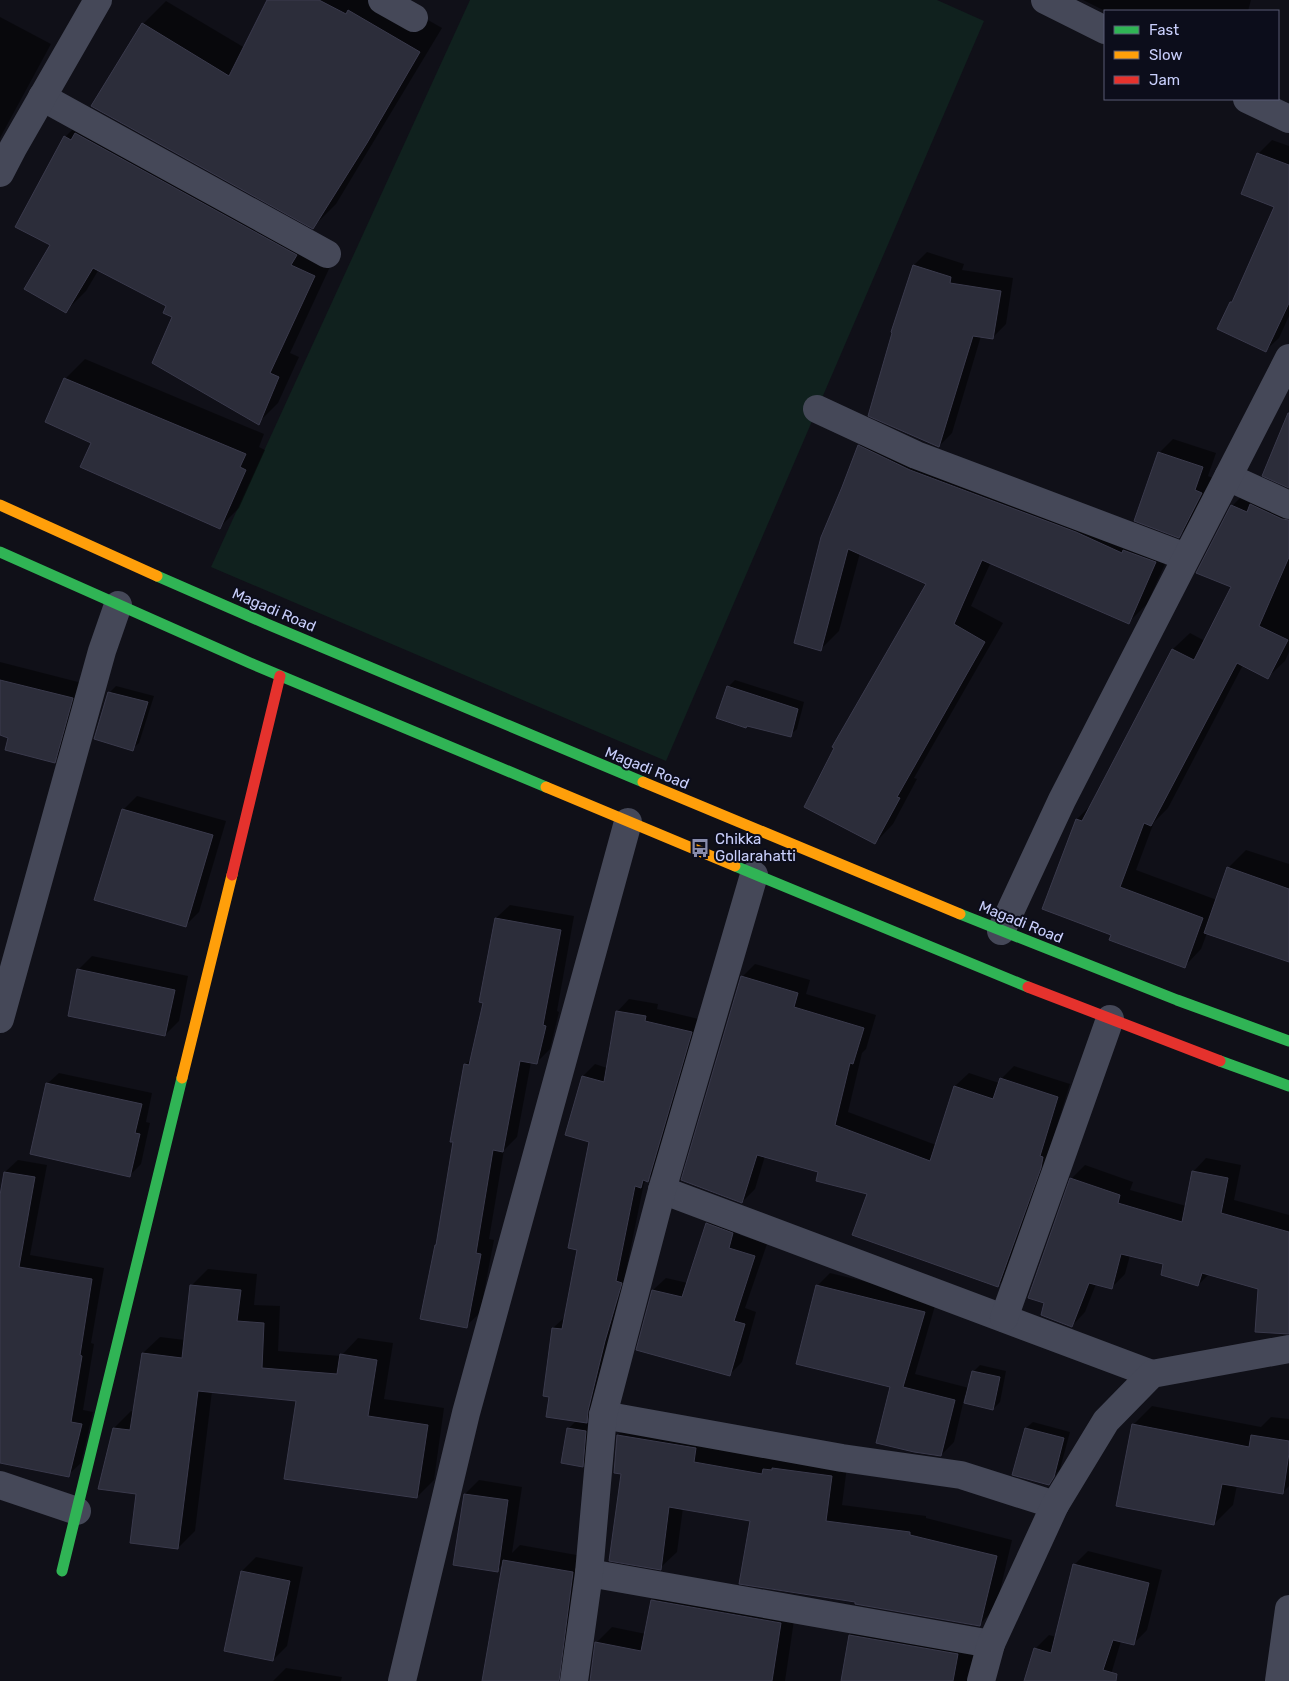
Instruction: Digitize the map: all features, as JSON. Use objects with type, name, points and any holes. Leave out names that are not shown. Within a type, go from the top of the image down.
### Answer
[{"type":"main road","name":"Magadi Road","points":[[0,505],[258,620],[462,707],[1001,931],[1177,1000],[1289,1041]]},
{"type":"main road","points":[[0,552],[280,676],[754,875],[992,973],[1289,1086]]},
{"type":"main road","points":[[62,1571],[280,676]]},
{"type":"street","points":[[0,173],[98,0]]},
{"type":"street","points":[[382,0],[414,18]]},
{"type":"street","points":[[1044,0],[1104,30]]},
{"type":"street","points":[[42,96],[327,254]]},
{"type":"street","points":[[1249,100],[1289,120]]},
{"type":"street","points":[[1001,931],[1062,800],[1289,358]]},
{"type":"street","points":[[817,409],[916,455],[1186,557]]},
{"type":"street","points":[[1228,477],[1289,505]]},
{"type":"street","points":[[0,1019],[102,651],[118,605]]},
{"type":"street","points":[[402,1681],[466,1413],[628,822]]},
{"type":"street","points":[[574,1681],[589,1573],[603,1416],[662,1190],[754,875]]},
{"type":"street","points":[[1004,1318],[1110,1019]]},
{"type":"street","points":[[662,1190],[1152,1374],[1289,1349]]},
{"type":"street","points":[[982,1681],[991,1644],[1055,1505],[1106,1421],[1152,1374]]},
{"type":"street","points":[[603,1416],[842,1458],[961,1475],[1055,1505]]},
{"type":"street","points":[[0,1485],[77,1511]]},
{"type":"street","points":[[589,1573],[991,1644]]},
{"type":"street","points":[[1279,1681],[1289,1610]]},
{"type":"green space","points":[[470,0],[937,0],[984,21],[666,761],[211,567]]},
{"type":"building","points":[[267,0],[319,0],[346,14],[348,10],[420,52],[367,143],[313,229],[91,106],[142,23],[229,76]]},
{"type":"building","points":[[75,133],[297,255],[291,265],[315,276],[270,373],[279,377],[259,425],[152,363],[172,317],[163,313],[166,306],[93,268],[66,313],[24,289],[50,245],[15,227],[64,136],[71,140]]},
{"type":"building","points":[[1257,153],[1289,165],[1289,303],[1266,352],[1217,329],[1230,302],[1232,302],[1274,207],[1241,194]]},
{"type":"building","points":[[913,265],[951,277],[950,283],[1001,291],[993,339],[973,336],[939,447],[868,416],[891,332]]},
{"type":"building","points":[[64,378],[246,454],[240,467],[246,470],[220,529],[80,467],[91,443],[45,422]]},
{"type":"building","points":[[1289,413],[1289,488],[1262,476]]},
{"type":"building","points":[[858,445],[910,470],[1076,532],[1122,553],[1123,550],[1156,562],[1129,624],[982,560],[954,624],[985,642],[897,797],[900,798],[875,844],[804,807],[834,748],[832,747],[926,584],[848,549],[821,651],[794,643],[821,537]]},
{"type":"building","points":[[1158,452],[1203,467],[1195,490],[1202,493],[1179,538],[1134,521]]},
{"type":"building","points":[[1250,504],[1282,519],[1289,520],[1289,557],[1259,626],[1288,640],[1268,679],[1237,663],[1151,826],[1144,823],[1120,887],[1203,918],[1185,968],[1109,940],[1111,935],[1042,909],[1076,819],[1082,821],[1172,649],[1194,660],[1231,587],[1196,573],[1231,505],[1247,512]]},
{"type":"building","points":[[0,680],[73,698],[55,763],[5,750],[8,738],[0,735]]},
{"type":"building","points":[[727,686],[798,709],[791,737],[747,726],[746,728],[716,718]]},
{"type":"building","points":[[108,692],[148,702],[133,751],[94,739]]},
{"type":"building","points":[[122,809],[213,835],[186,927],[94,900]]},
{"type":"building","points":[[1227,867],[1289,889],[1289,962],[1204,933]]},
{"type":"building","points":[[495,918],[561,930],[543,1025],[546,1026],[537,1064],[520,1061],[503,1152],[493,1150],[476,1253],[481,1254],[467,1328],[420,1319],[436,1245],[453,1142],[450,1142],[464,1064],[469,1065],[483,1003],[479,1002]]},
{"type":"building","points":[[77,969],[175,990],[165,1036],[68,1016]]},
{"type":"building","points":[[741,976],[798,993],[794,1007],[864,1028],[853,1064],[850,1063],[835,1125],[930,1161],[954,1086],[993,1099],[1000,1078],[1058,1097],[1040,1156],[1043,1157],[1041,1168],[998,1287],[852,1235],[867,1194],[816,1181],[818,1172],[757,1155],[742,1203],[681,1180]]},
{"type":"building","points":[[616,1011],[646,1016],[645,1021],[692,1032],[648,1182],[643,1180],[641,1188],[635,1186],[616,1281],[622,1283],[605,1341],[588,1411],[587,1423],[546,1417],[549,1397],[543,1396],[552,1328],[562,1329],[577,1250],[568,1248],[589,1142],[565,1135],[582,1076],[604,1082]]},
{"type":"building","points":[[46,1083],[142,1104],[135,1133],[140,1134],[130,1177],[30,1154]]},
{"type":"building","points":[[1192,1171],[1228,1178],[1221,1213],[1289,1232],[1289,1334],[1255,1332],[1258,1289],[1202,1273],[1198,1286],[1161,1275],[1163,1264],[1121,1254],[1112,1289],[1089,1283],[1072,1327],[1041,1315],[1044,1303],[1028,1298],[1070,1178],[1120,1195],[1118,1203],[1182,1222]]},
{"type":"building","points":[[4,1172],[35,1177],[19,1267],[92,1279],[71,1422],[82,1424],[69,1477],[0,1463],[0,1195]]},
{"type":"building","points":[[706,1223],[733,1233],[729,1248],[755,1256],[734,1321],[745,1324],[730,1376],[636,1350],[652,1290],[682,1297]]},
{"type":"building","points":[[190,1285],[241,1290],[237,1321],[264,1323],[262,1368],[337,1374],[340,1354],[377,1360],[368,1416],[428,1425],[417,1498],[284,1479],[296,1401],[198,1391],[178,1549],[130,1543],[136,1494],[98,1489],[113,1428],[130,1430],[142,1353],[182,1358]]},
{"type":"building","points":[[816,1285],[925,1312],[903,1387],[955,1400],[941,1456],[876,1443],[890,1387],[796,1364]]},
{"type":"building","points":[[972,1371],[1000,1377],[993,1410],[964,1403]]},
{"type":"building","points":[[1132,1424],[1249,1447],[1251,1435],[1289,1441],[1283,1494],[1222,1484],[1214,1525],[1116,1506]]},
{"type":"building","points":[[567,1428],[586,1431],[583,1467],[561,1463]]},
{"type":"building","points":[[1025,1428],[1064,1438],[1054,1477],[1049,1485],[1012,1475]]},
{"type":"building","points":[[617,1435],[696,1448],[694,1462],[762,1474],[763,1469],[772,1470],[772,1468],[832,1476],[826,1521],[910,1532],[910,1535],[997,1556],[980,1626],[855,1604],[855,1602],[739,1584],[750,1521],[669,1507],[661,1570],[609,1561],[621,1474],[614,1473]]},
{"type":"building","points":[[464,1494],[508,1500],[498,1572],[453,1565]]},
{"type":"building","points":[[503,1560],[573,1572],[559,1681],[482,1681]]},
{"type":"building","points":[[1073,1564],[1149,1583],[1134,1645],[1113,1640],[1103,1670],[1117,1674],[1116,1681],[1024,1681],[1034,1648],[1051,1653]]},
{"type":"building","points":[[241,1571],[290,1581],[273,1661],[224,1651]]},
{"type":"building","points":[[651,1600],[781,1623],[772,1681],[590,1681],[595,1642],[641,1651]]},
{"type":"building","points":[[849,1635],[958,1654],[953,1681],[841,1681]]},
{"type":"traffic: fast","points":[[0,552],[250,663],[546,787]]},
{"type":"traffic: fast","points":[[157,576],[643,782]]},
{"type":"traffic: fast","points":[[735,866],[1028,987]]},
{"type":"traffic: fast","points":[[960,914],[1177,1000],[1289,1041]]},
{"type":"traffic: fast","points":[[1220,1061],[1289,1086]]},
{"type":"traffic: fast","points":[[62,1571],[182,1078]]},
{"type":"traffic: slow","points":[[0,505],[157,576]]},
{"type":"traffic: slow","points":[[643,782],[960,914]]},
{"type":"traffic: slow","points":[[546,787],[735,866]]},
{"type":"traffic: slow","points":[[182,1078],[232,875]]},
{"type":"traffic: jam","points":[[232,875],[280,676]]},
{"type":"traffic: jam","points":[[1028,987],[1220,1061]]},
{"type":"place","name":"Chikka Gollarahatti","points":[[700,848]]}]
